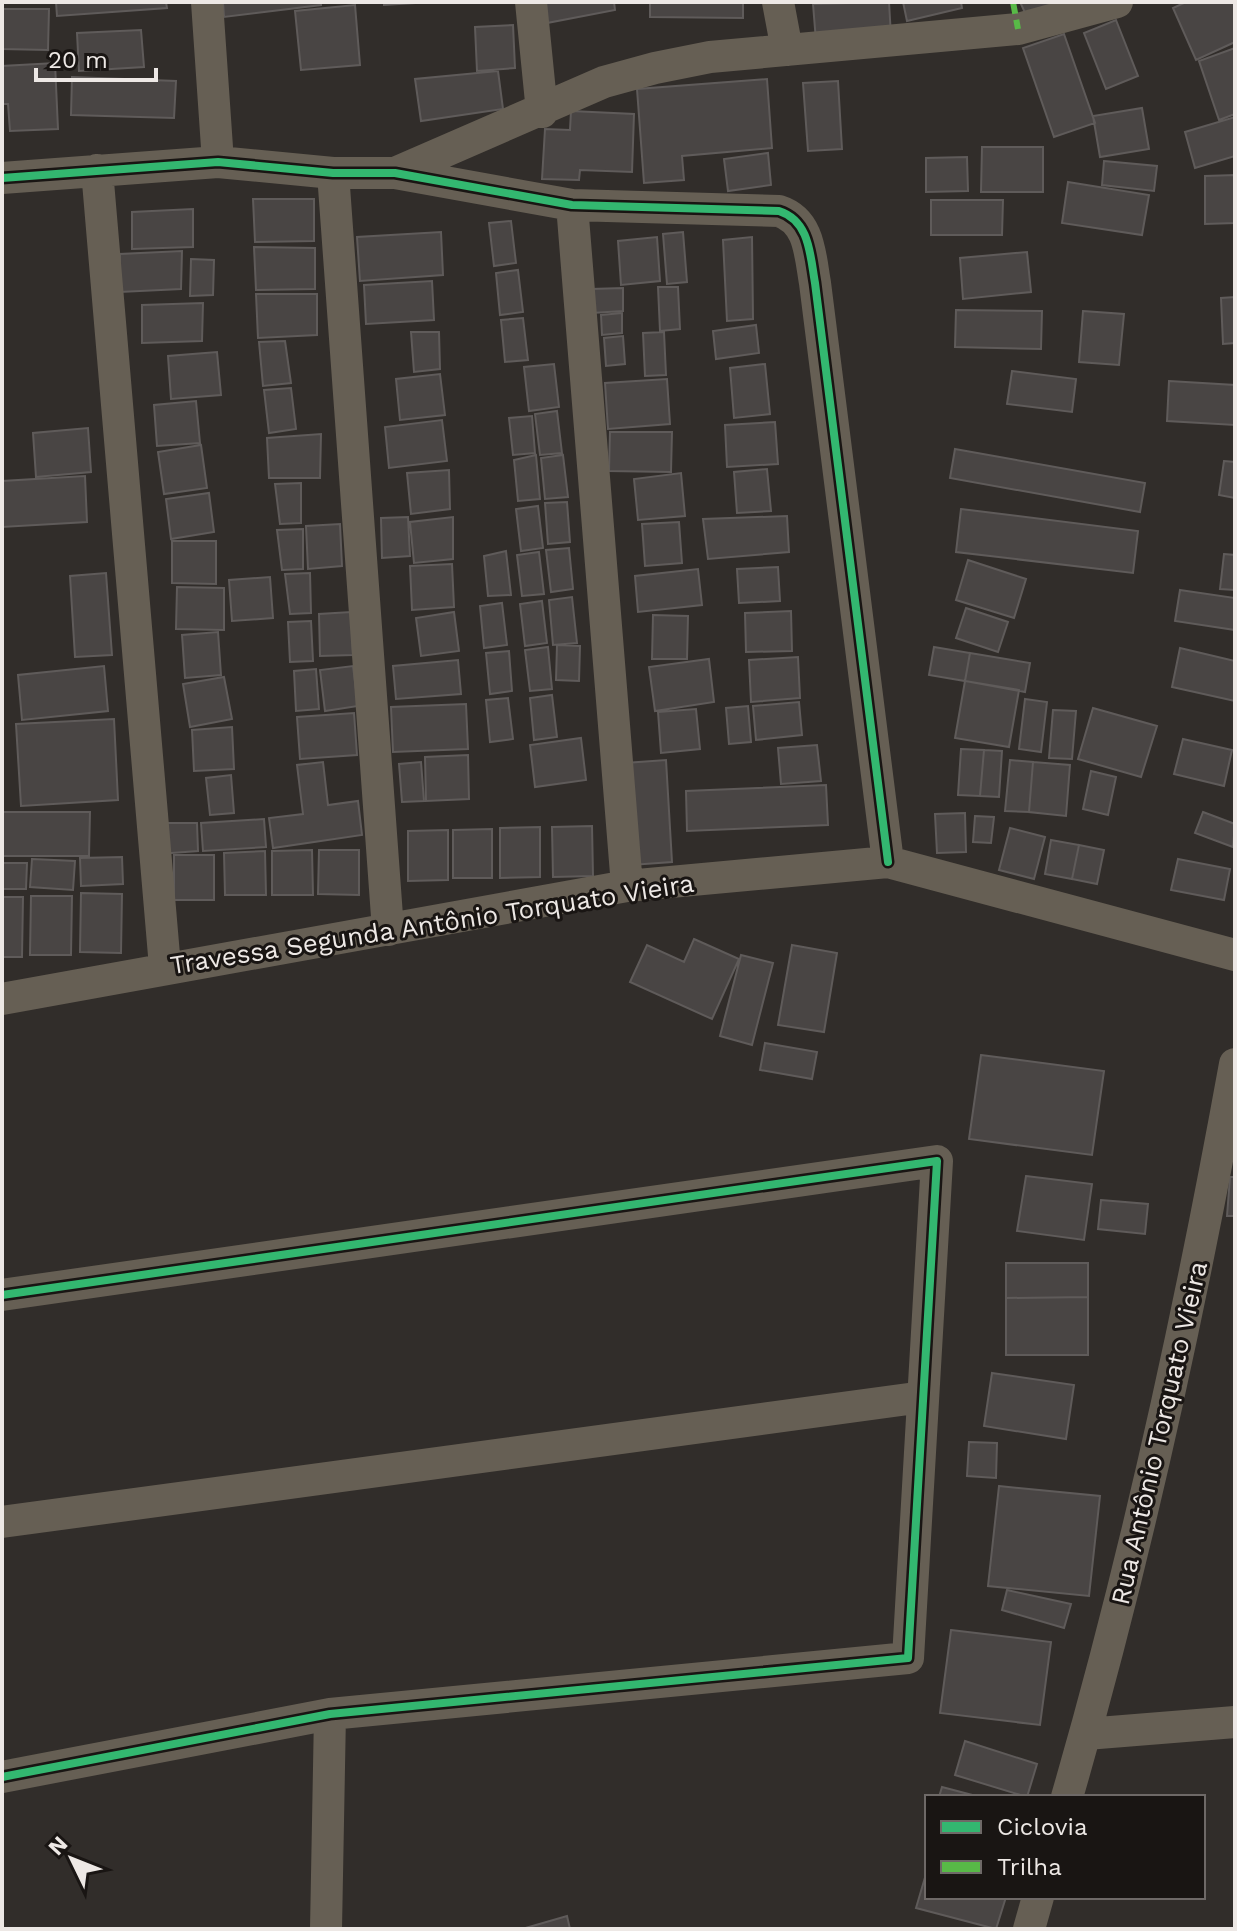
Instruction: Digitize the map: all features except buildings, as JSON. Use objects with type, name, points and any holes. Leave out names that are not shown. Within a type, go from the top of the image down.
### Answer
[{"type":"street","points":[[207,2],[218,162]]},
{"type":"street","points":[[531,2],[542,112]]},
{"type":"street","points":[[778,2],[787,50]]},
{"type":"street","points":[[395,173],[542,112],[604,82],[655,68],[710,57],[1018,29],[1117,2]]},
{"type":"street","points":[[2,178],[218,162],[333,173],[395,173],[572,205],[779,211],[797,220],[803,228],[815,283],[888,862]]},
{"type":"street","points":[[97,170],[165,967]]},
{"type":"street","points":[[333,173],[388,930]]},
{"type":"street","points":[[572,205],[627,886]]},
{"type":"street","name":"Travessa Segunda Antônio Torquato Vieira","points":[[2,999],[165,967],[627,886],[888,862],[1235,955]]},
{"type":"street","name":"Rua Antônio Torquato Vieira","points":[[1068,1795],[1146,1507],[1201,1252],[1235,1064]]},
{"type":"street","points":[[2,1295],[937,1161],[908,1658],[330,1714],[2,1777]]},
{"type":"street","points":[[2,1522],[923,1397]]},
{"type":"street","points":[[326,1929],[330,1714]]},
{"type":"street","points":[[1086,1734],[1235,1722]]},
{"type":"street","points":[[1029,1929],[1037,1899]]},
{"type":"marked path","points":[[1013,2],[1018,29]]},
{"type":"cycle path","points":[[2,178],[218,162],[333,173],[395,173],[572,205],[779,211],[789,216],[807,240],[815,283],[888,862]]},
{"type":"cycle path","points":[[2,1295],[937,1161],[908,1658],[330,1714],[2,1777]]}]
